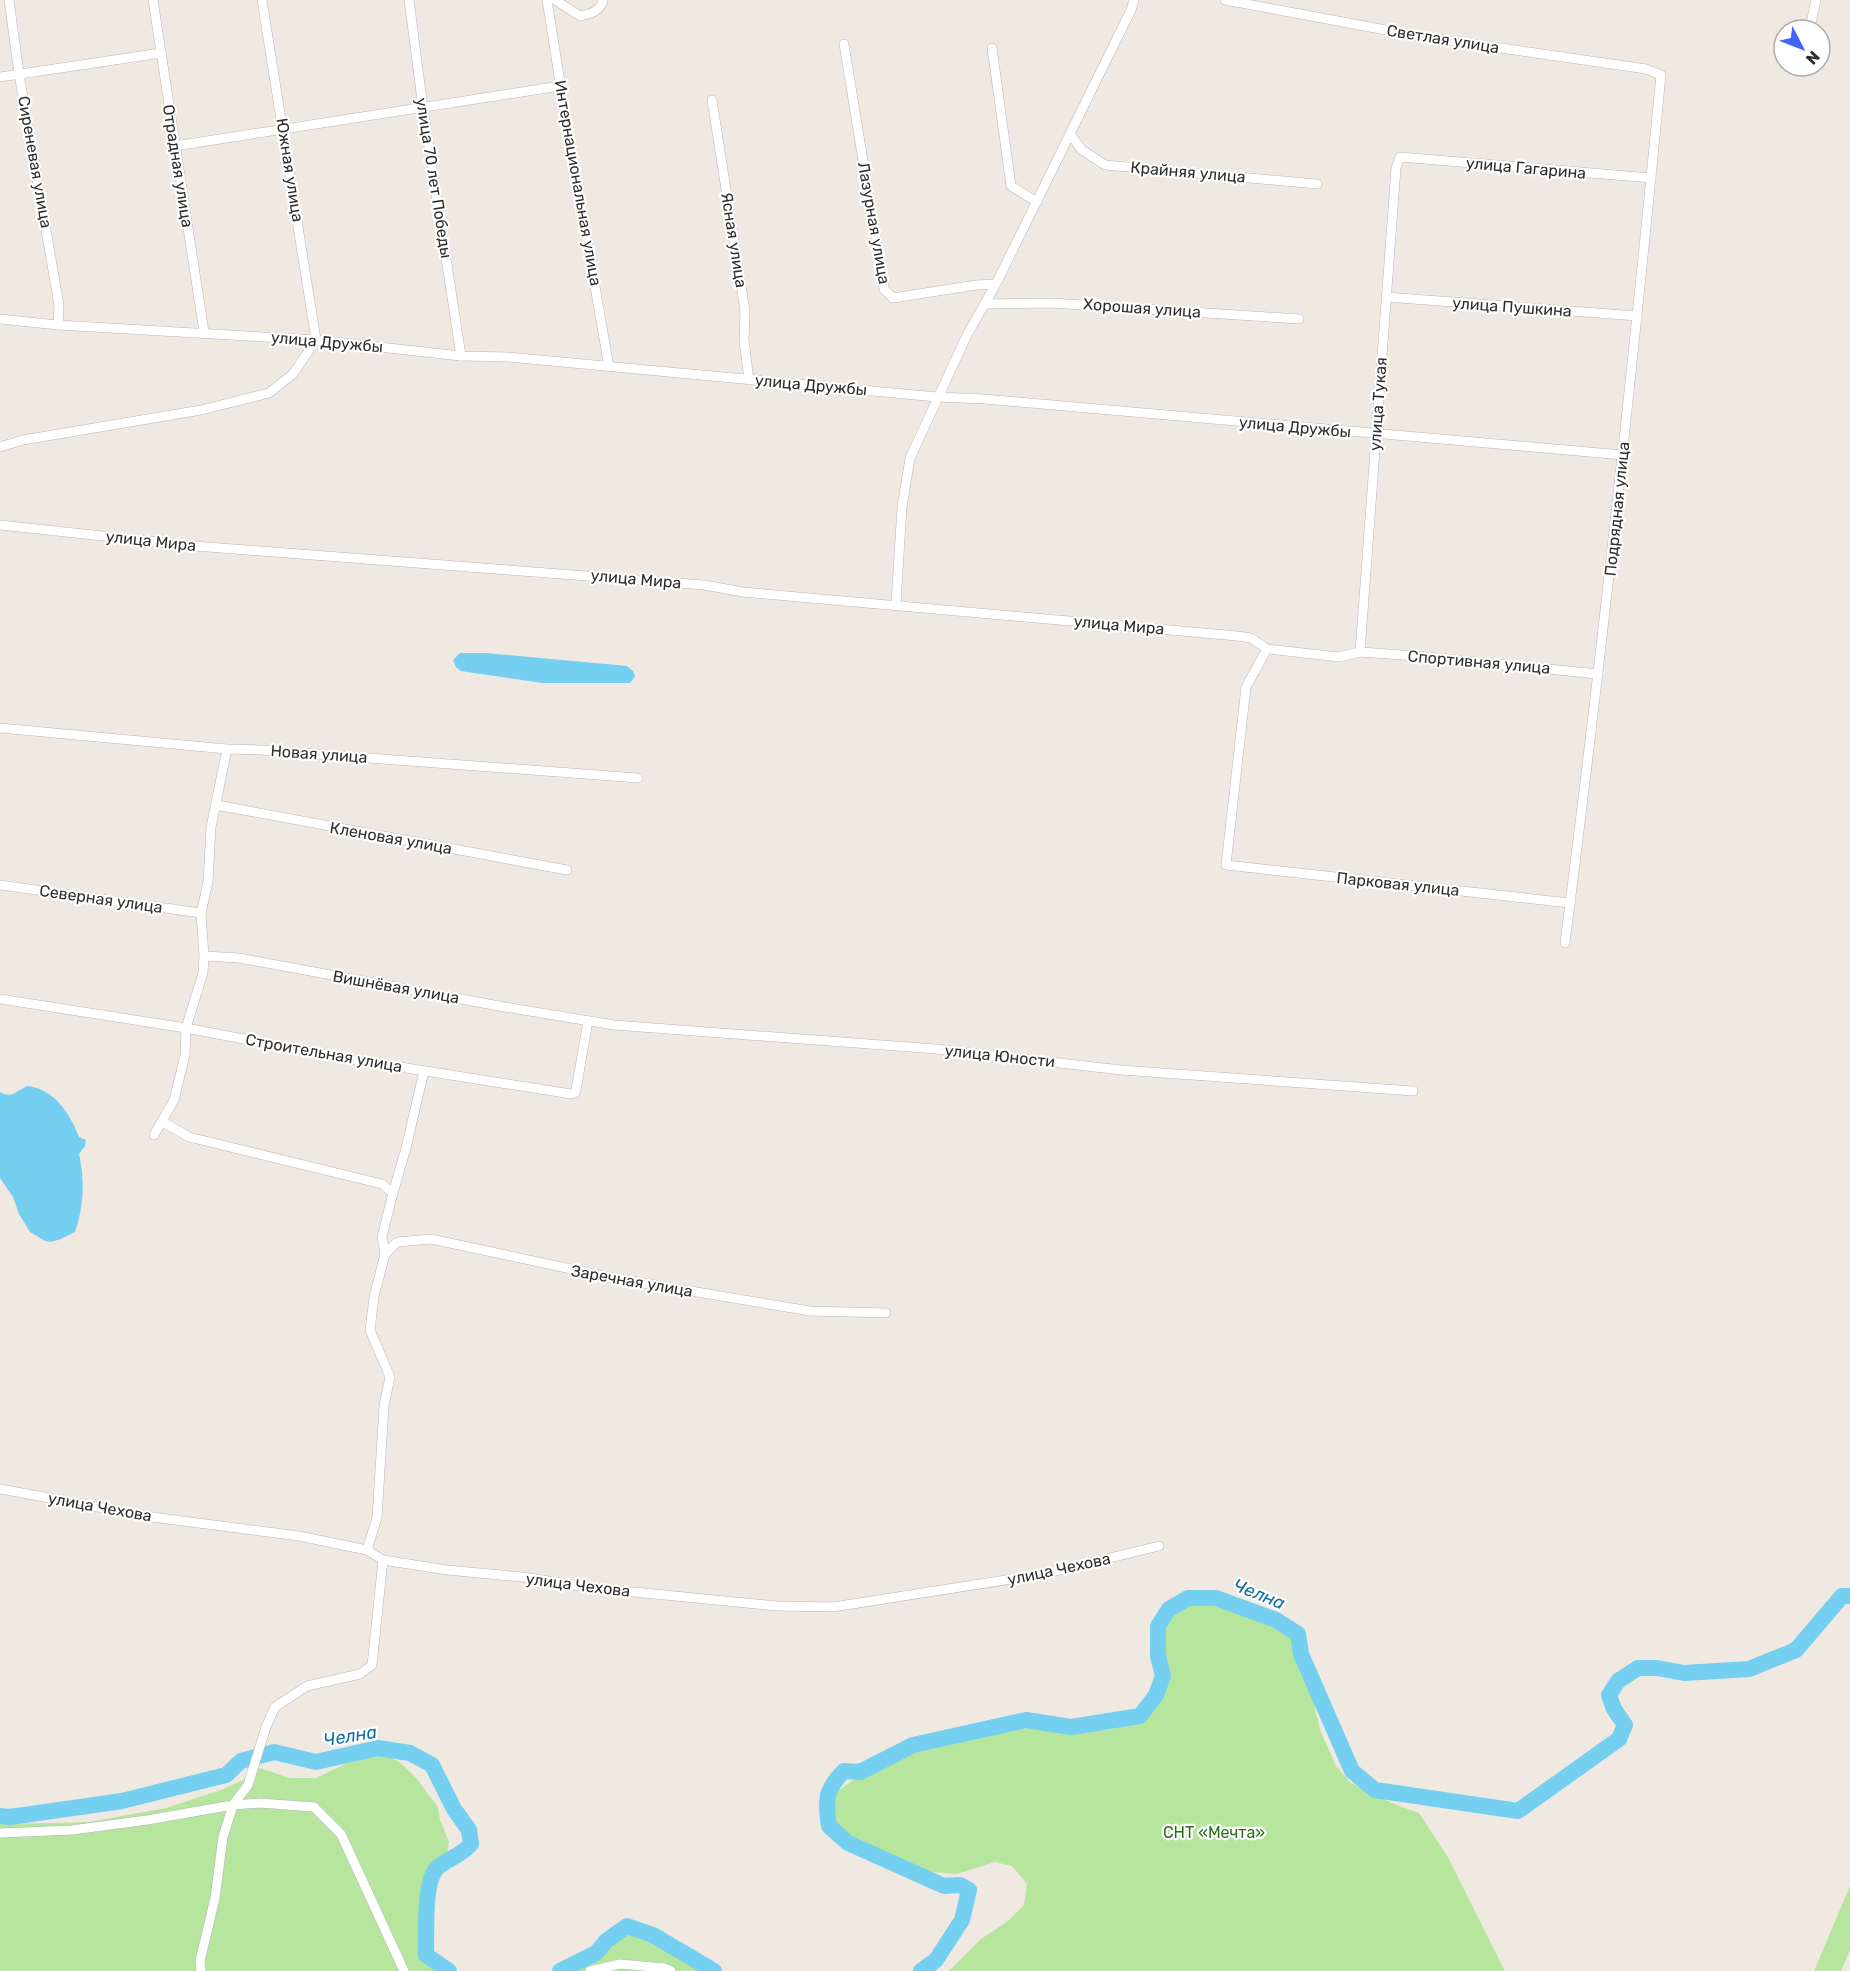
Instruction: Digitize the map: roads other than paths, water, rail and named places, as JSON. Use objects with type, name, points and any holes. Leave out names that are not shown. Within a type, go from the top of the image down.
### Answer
[{"type":"street","name":"Сиреневая улица","points":[[9,0],[19,74],[59,305],[58,325]]},
{"type":"street","name":"Отрадная улица","points":[[153,0],[204,332]]},
{"type":"street","name":"Южная улица","points":[[262,0],[316,340]]},
{"type":"street","name":"улица 70 лет Победы","points":[[410,0],[423,108],[461,356]]},
{"type":"street","name":"Интернациональная улица","points":[[547,0],[609,367]]},
{"type":"street","points":[[555,0],[580,16],[592,13],[603,4],[603,0]]},
{"type":"street","points":[[896,604],[902,507],[910,459],[938,397],[1037,202],[1134,0]]},
{"type":"street","name":"Светлая улица","points":[[1225,0],[1253,3],[1418,36],[1647,69],[1661,75]]},
{"type":"street","points":[[1812,18],[1816,0]]},
{"type":"street","name":"Лазурная улица","points":[[844,44],[884,289],[894,298],[996,284]]},
{"type":"street","points":[[992,48],[1011,186],[1037,202]]},
{"type":"street","points":[[0,77],[161,53]]},
{"type":"street","name":"Подрядная улица","points":[[1565,943],[1623,455],[1661,75]]},
{"type":"street","points":[[175,146],[560,86]]},
{"type":"street","name":"Ясная улица","points":[[712,100],[745,311],[744,340],[749,380]]},
{"type":"street","name":"Крайняя улица","points":[[1070,134],[1082,150],[1105,165],[1317,184]]},
{"type":"street","name":"улица Гагарина","points":[[1400,157],[1651,178]]},
{"type":"street","name":"улица Тукая","points":[[1360,652],[1396,168],[1400,157]]},
{"type":"street","name":"улица Пушкина","points":[[1386,297],[1637,316]]},
{"type":"street","name":"Хорошая улица","points":[[984,304],[1052,303],[1299,319]]},
{"type":"street","name":"улица Дружбы","points":[[0,319],[58,325],[316,340],[461,356],[508,357],[938,397],[984,399],[1623,455]]},
{"type":"street","points":[[0,447],[23,440],[201,410],[269,393],[293,374],[316,340]]},
{"type":"street","name":"улица Мира","points":[[0,525],[195,546],[704,585],[743,592],[1237,636],[1251,638],[1268,649],[1339,657],[1360,652]]},
{"type":"street","name":"Парковая улица","points":[[1268,649],[1246,687],[1226,865],[1570,903]]},
{"type":"street","name":"Спортивная улица","points":[[1360,652],[1598,674]]},
{"type":"street","name":"Новая улица","points":[[0,728],[227,749],[638,778]]},
{"type":"street","points":[[154,1135],[174,1100],[185,1055],[186,1028],[203,973],[201,913],[207,882],[212,827],[227,749]]},
{"type":"street","name":"Кленовая улица","points":[[216,805],[567,870]]},
{"type":"street","name":"Северная улица","points":[[0,885],[201,913]]},
{"type":"street","name":"Вишнёвая улица","points":[[204,956],[239,958],[588,1021]]},
{"type":"street","name":"Строительная улица","points":[[0,999],[186,1028],[343,1058],[575,1094],[588,1021]]},
{"type":"street","name":"улица Юности","points":[[588,1021],[936,1049],[1121,1070],[1413,1091]]},
{"type":"street","points":[[367,1550],[377,1518],[384,1406],[390,1377],[370,1330],[374,1298],[385,1254],[382,1237],[424,1071]]},
{"type":"street","points":[[163,1122],[189,1137],[382,1184],[393,1193]]},
{"type":"street","name":"Заречная улица","points":[[385,1254],[397,1242],[431,1239],[613,1278],[810,1311],[886,1313]]},
{"type":"street","name":"улица Чехова","points":[[0,1489],[152,1517],[299,1536],[367,1550],[383,1560],[447,1570],[522,1577],[593,1588],[777,1606],[833,1607],[1044,1574],[1159,1546]]},
{"type":"street","points":[[201,1971],[200,1961],[215,1898],[223,1836],[233,1805],[248,1785],[266,1727],[275,1707],[307,1686],[360,1674],[372,1665],[383,1560]]},
{"type":"street","points":[[0,1833],[72,1830],[233,1805],[260,1803],[314,1807],[341,1834],[404,1971]]},
{"type":"street","points":[[590,1971],[620,1964],[664,1968],[671,1971]]},
{"type":"water","points":[[460,653],[486,653],[627,666],[635,676],[630,683],[543,683],[461,671],[453,660]]},
{"type":"water","points":[[27,1086],[37,1088],[53,1097],[66,1112],[79,1137],[86,1140],[79,1154],[83,1193],[75,1232],[51,1242],[30,1232],[19,1214],[13,1197],[0,1178],[0,1092],[8,1095],[14,1094]]},
{"type":"waterway","name":"Челна","points":[[921,1971],[936,1960],[962,1920],[969,1890],[960,1885],[944,1886],[848,1843],[829,1826],[827,1802],[833,1784],[844,1771],[860,1772],[913,1745],[1026,1720],[1071,1727],[1140,1716],[1156,1695],[1163,1676],[1158,1656],[1158,1626],[1169,1609],[1188,1598],[1216,1598],[1276,1620],[1298,1634],[1301,1654],[1352,1771],[1375,1790],[1518,1811],[1619,1739],[1625,1725],[1614,1709],[1609,1695],[1618,1681],[1638,1668],[1657,1668],[1684,1673],[1749,1669],[1796,1650],[1842,1596],[1850,1596]]},
{"type":"waterway","name":"Челна","points":[[0,1816],[10,1817],[122,1801],[226,1775],[241,1761],[274,1752],[316,1762],[378,1748],[410,1753],[432,1765],[454,1809],[469,1830],[471,1844],[437,1868],[428,1897],[426,1955],[449,1971]]},
{"type":"waterway","name":"Челна","points":[[560,1971],[596,1953],[606,1941],[627,1926],[653,1935],[714,1971]]},
{"type":"park label","name":"СНТ «Мечта»","points":[[1214,1832]]}]
